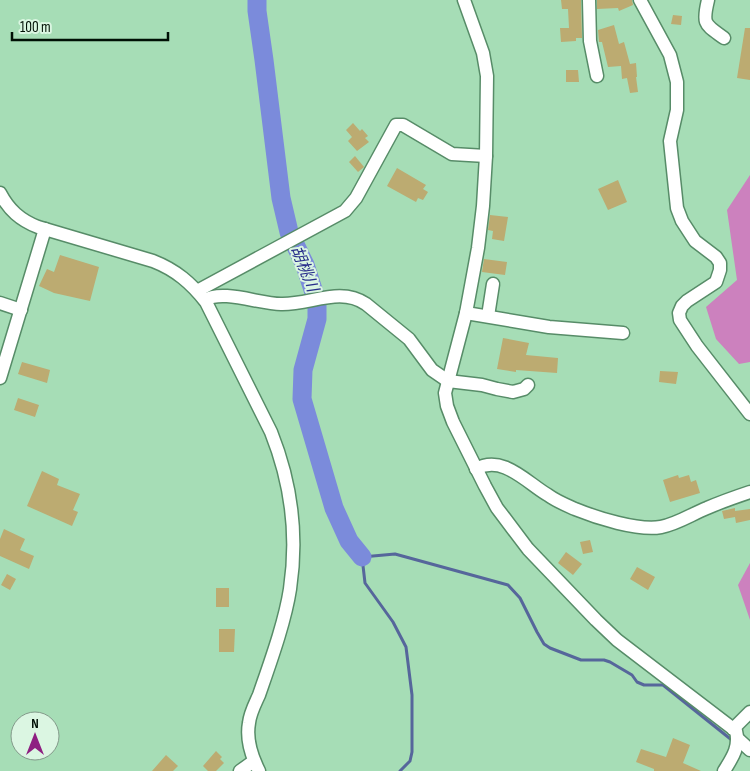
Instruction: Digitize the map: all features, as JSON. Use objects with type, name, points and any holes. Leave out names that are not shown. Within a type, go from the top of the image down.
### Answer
[{"type":"street","points":[[466,0],[483,53],[487,76],[486,156],[478,248],[466,313],[445,392],[447,406],[476,469],[497,508],[528,549],[596,620],[618,640],[735,733],[750,750]]},
{"type":"street","points":[[589,0],[590,41],[597,76]]},
{"type":"street","points":[[640,0],[670,55],[677,82],[677,110],[670,141],[677,208],[685,226],[696,241],[716,257],[720,263],[719,277],[716,282],[687,300],[679,313],[680,320],[697,346],[750,414]]},
{"type":"street","points":[[708,0],[704,17],[706,25],[724,38]]},
{"type":"street","points":[[201,295],[285,243],[344,211],[356,198],[396,125],[403,125],[452,154],[486,156]]},
{"type":"street","points":[[0,193],[11,210],[27,223],[166,266],[182,276],[201,295],[277,446],[287,484],[292,517],[293,547],[289,591],[278,634],[248,724],[249,744],[257,766],[240,771]]},
{"type":"street","points":[[0,378],[45,229]]},
{"type":"street","points":[[488,316],[493,284]]},
{"type":"street","points":[[201,295],[288,304],[333,296],[355,298],[366,304],[409,339],[432,370],[448,381],[482,385],[513,392],[524,389],[528,385]]},
{"type":"street","points":[[0,303],[21,310]]},
{"type":"street","points":[[466,313],[549,327],[623,333]]},
{"type":"street","points":[[476,469],[490,465],[508,468],[547,495],[576,509],[608,520],[645,527],[659,528],[669,525],[706,508],[750,492]]},
{"type":"street","points":[[724,771],[736,749],[735,733],[750,712]]},
{"type":"shaded area","points":[[750,175],[750,362],[739,364],[716,339],[706,307],[737,280],[727,210]]},
{"type":"shaded area","points":[[750,563],[750,620],[738,585]]},
{"type":"building","points":[[561,0],[581,0],[582,38],[576,38],[576,41],[561,42],[560,28],[569,28],[568,9],[562,9]]},
{"type":"building","points":[[597,0],[632,0],[633,5],[619,11],[618,8],[597,9]]},
{"type":"building","points":[[673,15],[682,16],[681,25],[671,24]]},
{"type":"building","points":[[614,25],[619,44],[624,42],[630,64],[636,63],[638,92],[630,93],[627,78],[622,79],[621,66],[608,67],[602,42],[599,42],[598,30]]},
{"type":"building","points":[[745,28],[750,28],[750,80],[737,78]]},
{"type":"building","points":[[566,70],[578,70],[579,82],[566,82]]},
{"type":"building","points":[[353,123],[368,136],[365,138],[369,142],[357,151],[348,141],[352,137],[346,130]]},
{"type":"building","points":[[355,156],[364,167],[358,172],[349,162]]},
{"type":"building","points":[[397,168],[426,185],[423,189],[428,192],[423,200],[418,198],[416,202],[387,186]]},
{"type":"building","points":[[618,180],[627,202],[608,210],[598,189]]},
{"type":"building","points":[[490,215],[508,217],[504,241],[492,239],[493,231],[488,230]]},
{"type":"building","points":[[60,255],[99,267],[90,301],[54,293],[39,286],[47,269],[54,272]]},
{"type":"building","points":[[484,259],[507,262],[505,275],[482,272]]},
{"type":"building","points":[[503,338],[529,343],[526,355],[558,358],[557,373],[516,370],[516,372],[497,369]]},
{"type":"building","points":[[22,362],[50,370],[47,383],[18,374]]},
{"type":"building","points":[[660,371],[678,372],[676,384],[659,382]]},
{"type":"building","points":[[18,398],[39,405],[35,417],[14,410]]},
{"type":"building","points":[[42,471],[59,479],[57,485],[80,494],[73,510],[78,512],[72,526],[27,506]]},
{"type":"building","points":[[678,475],[679,478],[689,475],[691,482],[696,480],[700,493],[670,502],[663,480]]},
{"type":"building","points":[[735,508],[735,511],[750,509],[750,520],[736,523],[735,517],[724,519],[722,511]]},
{"type":"building","points":[[4,529],[25,539],[20,550],[34,556],[29,569],[0,556],[0,539]]},
{"type":"building","points":[[590,540],[593,552],[583,554],[580,542]]},
{"type":"building","points":[[566,552],[582,564],[573,575],[558,563]]},
{"type":"building","points":[[637,567],[655,577],[648,590],[630,579]]},
{"type":"building","points":[[7,574],[16,579],[10,590],[1,585]]},
{"type":"building","points":[[216,588],[229,588],[229,607],[216,607]]},
{"type":"building","points":[[219,629],[235,629],[234,652],[219,652]]},
{"type":"building","points":[[673,738],[690,745],[683,763],[701,771],[654,771],[654,769],[636,762],[641,749],[666,757]]},
{"type":"building","points":[[216,751],[222,757],[220,759],[224,763],[216,771],[208,771],[203,766]]},
{"type":"building","points":[[166,755],[178,766],[173,771],[152,771]]},
{"type":"waterway","name":"胡桃川","points":[[257,0],[281,198],[289,232],[305,265],[317,302],[317,319],[303,370],[302,399],[334,508],[349,541],[362,557]]},
{"type":"waterway","points":[[400,771],[410,761],[412,752],[412,695],[406,647],[393,622],[365,583],[362,557],[395,554],[508,585],[520,598],[544,644],[581,660],[604,660],[610,662],[632,675],[637,682],[644,685],[663,685],[733,741]]}]
